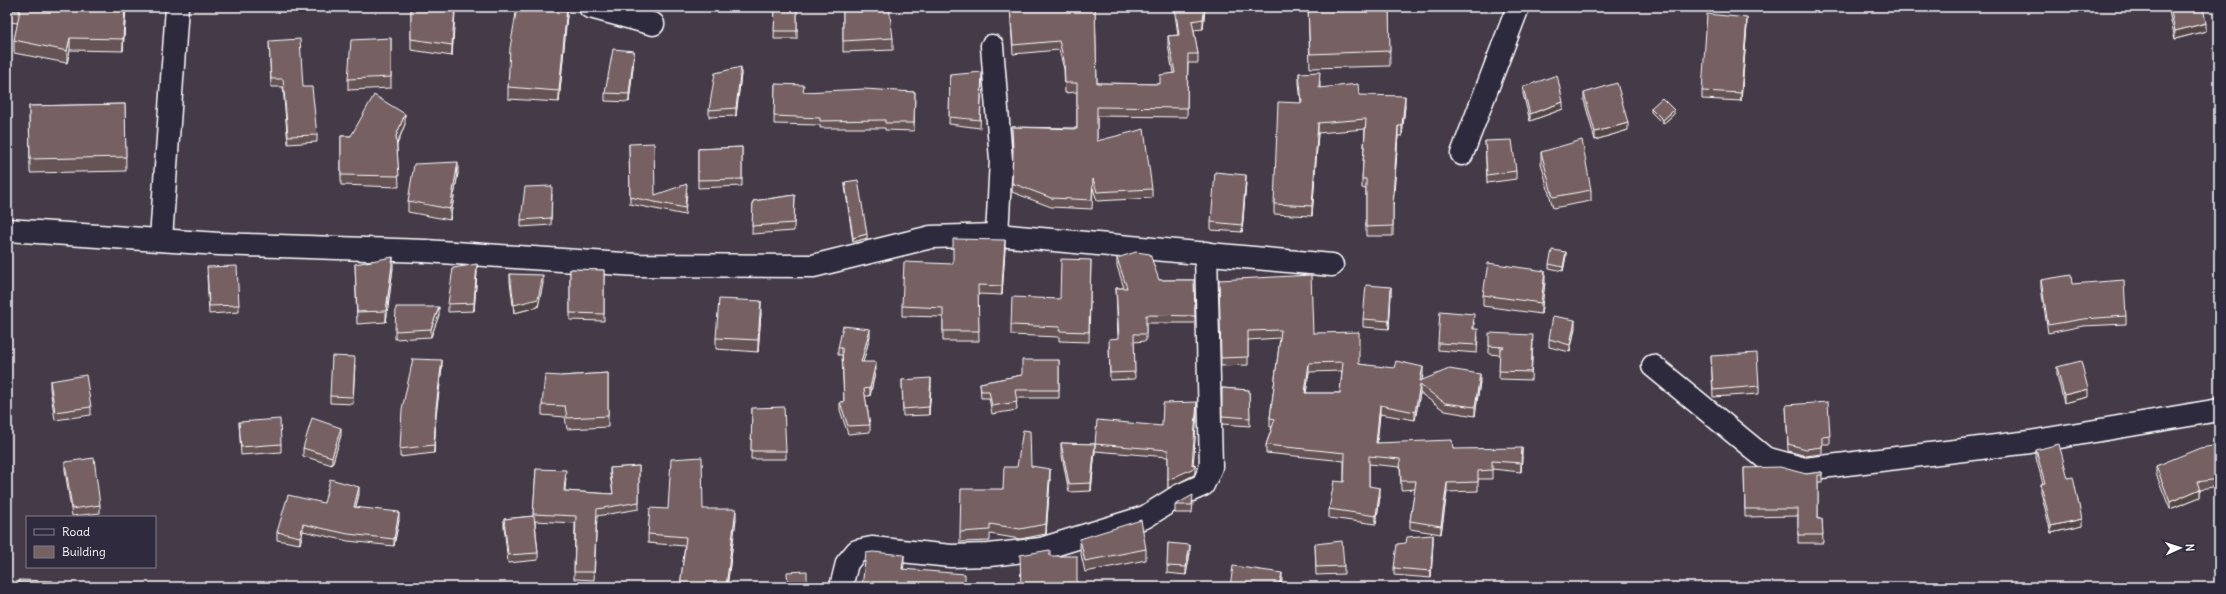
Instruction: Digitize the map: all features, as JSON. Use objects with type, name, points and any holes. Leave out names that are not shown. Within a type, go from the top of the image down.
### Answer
[{"type":"street","points":[[161,239],[177,7]]},
{"type":"street","points":[[590,7],[653,24]]},
{"type":"street","points":[[1462,154],[1518,7]]},
{"type":"street","points":[[992,46],[1001,160],[997,235]]},
{"type":"street","points":[[7,230],[219,244],[425,251],[638,265],[813,266],[931,237],[997,235],[1332,265]]},
{"type":"street","points":[[841,587],[847,563],[857,551],[872,548],[951,556],[989,555],[1041,549],[1145,517],[1180,495],[1203,485],[1211,467],[1206,254]]},
{"type":"street","points":[[1653,366],[1764,458],[1805,469],[2030,442],[2219,410]]},
{"type":"building","points":[[7,7],[125,7],[123,39],[70,38],[67,51],[14,40],[20,10],[7,10]]},
{"type":"building","points":[[411,7],[455,7],[452,45],[411,39]]},
{"type":"building","points":[[517,7],[567,7],[559,91],[508,87],[510,48]]},
{"type":"building","points":[[843,7],[889,7],[893,38],[843,41]]},
{"type":"building","points":[[1010,7],[1095,7],[1097,83],[1160,84],[1160,75],[1175,73],[1168,36],[1179,35],[1175,7],[1205,7],[1203,19],[1192,21],[1198,54],[1188,54],[1187,108],[1097,107],[1097,141],[1144,129],[1152,189],[1097,192],[1093,179],[1092,200],[1051,198],[1012,183],[1012,127],[1077,129],[1077,83],[1065,83],[1064,60],[1059,41],[1013,45]]},
{"type":"building","points":[[1308,7],[1389,7],[1390,51],[1310,54]]},
{"type":"building","points":[[2170,7],[2203,7],[2206,23],[2175,31]]},
{"type":"building","points":[[775,8],[797,8],[797,31],[774,31]]},
{"type":"building","points":[[1707,14],[1747,18],[1741,93],[1702,91]]},
{"type":"building","points":[[391,38],[391,77],[348,79],[351,40]]},
{"type":"building","points":[[300,39],[303,87],[312,87],[317,135],[288,136],[283,79],[271,79],[269,41]]},
{"type":"building","points":[[613,49],[634,51],[629,94],[605,93]]},
{"type":"building","points":[[741,67],[736,108],[709,110],[715,73]]},
{"type":"building","points":[[982,72],[980,120],[949,117],[950,75]]},
{"type":"building","points":[[1320,72],[1319,88],[1358,84],[1359,95],[1405,96],[1402,126],[1398,126],[1393,196],[1393,226],[1366,227],[1366,179],[1362,179],[1366,119],[1318,123],[1312,206],[1274,204],[1278,102],[1302,103],[1299,73]]},
{"type":"building","points":[[1557,75],[1563,102],[1530,114],[1523,87]]},
{"type":"building","points":[[1617,83],[1628,123],[1595,132],[1584,93]]},
{"type":"building","points":[[775,84],[804,85],[803,92],[864,89],[915,92],[914,123],[885,123],[885,120],[820,121],[820,118],[774,116]]},
{"type":"building","points":[[374,95],[405,114],[396,136],[399,176],[341,175],[341,136],[351,136]]},
{"type":"building","points":[[1662,98],[1674,110],[1663,120],[1651,108]]},
{"type":"building","points":[[125,104],[126,157],[30,159],[29,106]]},
{"type":"building","points":[[1512,140],[1516,171],[1487,175],[1485,141]]},
{"type":"building","points":[[1582,140],[1591,190],[1553,197],[1541,152]]},
{"type":"building","points":[[654,143],[655,195],[687,184],[685,208],[630,197],[629,144]]},
{"type":"building","points":[[742,147],[742,179],[698,180],[698,149]]},
{"type":"building","points":[[458,162],[450,209],[408,201],[414,164]]},
{"type":"building","points":[[1215,172],[1246,175],[1242,225],[1211,222]]},
{"type":"building","points":[[858,180],[867,234],[853,238],[845,182]]},
{"type":"building","points":[[552,186],[551,218],[521,220],[525,187]]},
{"type":"building","points":[[795,195],[794,223],[752,226],[753,201]]},
{"type":"building","points":[[953,239],[1005,240],[1002,286],[978,285],[979,331],[943,331],[943,308],[902,306],[904,262],[953,264]]},
{"type":"building","points":[[1552,250],[1566,252],[1563,267],[1549,264]]},
{"type":"building","points":[[1136,252],[1150,254],[1159,280],[1194,280],[1195,316],[1146,315],[1146,334],[1134,334],[1135,372],[1110,373],[1109,339],[1119,338],[1116,288],[1127,288],[1117,258]]},
{"type":"building","points":[[393,257],[386,311],[357,312],[355,264]]},
{"type":"building","points":[[1061,259],[1091,260],[1089,332],[1059,331],[1060,327],[1011,325],[1012,297],[1060,299]]},
{"type":"building","points":[[1488,263],[1545,271],[1541,303],[1483,295]]},
{"type":"building","points":[[477,264],[474,303],[448,304],[453,268]]},
{"type":"building","points":[[237,266],[239,305],[209,306],[207,267]]},
{"type":"building","points":[[570,269],[604,270],[604,314],[570,313]]},
{"type":"building","points":[[510,274],[543,275],[538,299],[514,305]]},
{"type":"building","points":[[1311,275],[1313,333],[1359,332],[1359,364],[1394,368],[1396,361],[1423,367],[1420,381],[1449,369],[1480,374],[1475,407],[1445,403],[1420,385],[1415,412],[1380,405],[1376,443],[1452,440],[1453,449],[1522,448],[1521,463],[1492,461],[1492,470],[1478,471],[1478,482],[1447,483],[1441,526],[1410,521],[1416,481],[1401,481],[1400,459],[1369,456],[1369,486],[1380,488],[1376,516],[1329,509],[1334,481],[1344,482],[1345,453],[1266,445],[1275,419],[1270,418],[1281,330],[1248,331],[1248,357],[1221,358],[1219,280]],"holes":[[[1343,362],[1340,393],[1305,393],[1309,363]]]},
{"type":"building","points":[[2071,275],[2072,284],[2124,280],[2126,316],[2083,319],[2048,325],[2041,280]]},
{"type":"building","points":[[1366,285],[1391,287],[1389,321],[1363,319]]},
{"type":"building","points":[[719,299],[761,301],[758,340],[716,338]]},
{"type":"building","points":[[396,307],[439,307],[431,329],[395,331]]},
{"type":"building","points":[[1440,311],[1474,314],[1473,329],[1478,329],[1477,345],[1438,343]]},
{"type":"building","points":[[1553,316],[1575,320],[1570,345],[1549,339]]},
{"type":"building","points":[[843,326],[870,329],[861,362],[876,362],[870,388],[864,389],[870,425],[848,426],[840,402],[844,402],[842,348],[838,348]]},
{"type":"building","points":[[1489,333],[1533,335],[1531,372],[1499,371],[1500,349],[1504,347],[1489,346]]},
{"type":"building","points":[[1757,353],[1759,386],[1713,390],[1711,356]]},
{"type":"building","points":[[332,356],[355,357],[353,397],[330,396]]},
{"type":"building","points":[[413,359],[442,360],[436,408],[434,445],[400,449],[402,409]]},
{"type":"building","points":[[1022,360],[1059,360],[1059,390],[1015,390],[1017,402],[992,406],[989,391],[981,391],[980,383],[1022,375]]},
{"type":"building","points":[[2081,361],[2088,389],[2064,395],[2057,367]]},
{"type":"building","points":[[608,373],[608,416],[567,418],[565,406],[542,405],[545,375],[561,376]]},
{"type":"building","points":[[86,375],[91,407],[55,412],[50,381]]},
{"type":"building","points":[[931,378],[929,407],[903,409],[902,380]]},
{"type":"building","points":[[1222,388],[1249,390],[1250,418],[1222,416]]},
{"type":"building","points":[[1197,402],[1192,465],[1195,464],[1194,468],[1168,480],[1168,450],[1095,444],[1097,420],[1162,426],[1163,403]]},
{"type":"building","points":[[1828,402],[1830,436],[1822,437],[1822,447],[1806,449],[1788,444],[1786,405]]},
{"type":"building","points":[[784,407],[786,451],[751,451],[752,408]]},
{"type":"building","points":[[312,418],[341,428],[332,457],[303,448]]},
{"type":"building","points":[[280,419],[281,444],[241,447],[239,422]]},
{"type":"building","points":[[1023,430],[1030,431],[1031,466],[1050,469],[1046,524],[1020,529],[990,524],[990,530],[960,532],[961,489],[1003,489],[1004,467],[1017,467]]},
{"type":"building","points":[[1061,443],[1095,444],[1091,483],[1069,484]]},
{"type":"building","points":[[2059,444],[2068,478],[2073,477],[2082,519],[2051,526],[2041,484],[2045,483],[2036,450]]},
{"type":"building","points":[[2219,445],[2219,479],[2197,482],[2200,489],[2170,502],[2156,466],[2200,448]]},
{"type":"building","points":[[702,457],[703,509],[736,509],[726,587],[680,587],[686,537],[648,534],[650,508],[668,509],[671,459]]},
{"type":"building","points":[[94,458],[100,505],[72,509],[65,462]]},
{"type":"building","points":[[639,466],[639,502],[597,509],[594,572],[574,572],[576,516],[533,514],[536,469],[566,470],[564,491],[613,494],[610,468]]},
{"type":"building","points":[[1780,467],[1806,474],[1822,472],[1822,475],[1818,475],[1818,519],[1822,519],[1823,535],[1798,535],[1798,509],[1745,509],[1744,468]]},
{"type":"building","points":[[330,479],[359,487],[354,507],[399,512],[394,539],[348,534],[303,524],[300,537],[277,532],[288,495],[324,503]]},
{"type":"building","points":[[1193,495],[1192,505],[1175,505]]},
{"type":"building","points":[[534,516],[538,553],[508,555],[504,519]]},
{"type":"building","points":[[1141,520],[1146,549],[1085,561],[1080,539]]},
{"type":"building","points":[[1433,535],[1431,571],[1394,568],[1397,544],[1406,543],[1407,537]]},
{"type":"building","points":[[1342,541],[1344,566],[1316,567],[1315,544]]},
{"type":"building","points":[[1168,543],[1190,545],[1186,567],[1167,566]]},
{"type":"building","points":[[1050,550],[1050,556],[1077,556],[1077,586],[1021,587],[1020,555]]},
{"type":"building","points":[[873,552],[904,555],[902,569],[965,574],[965,587],[862,587],[866,553]]},
{"type":"building","points":[[1233,566],[1282,573],[1279,587],[1230,587]]},
{"type":"building","points":[[807,571],[807,587],[788,587],[787,572]]},
{"type":"building","points":[[19,580],[53,581],[53,587],[19,587]]}]
